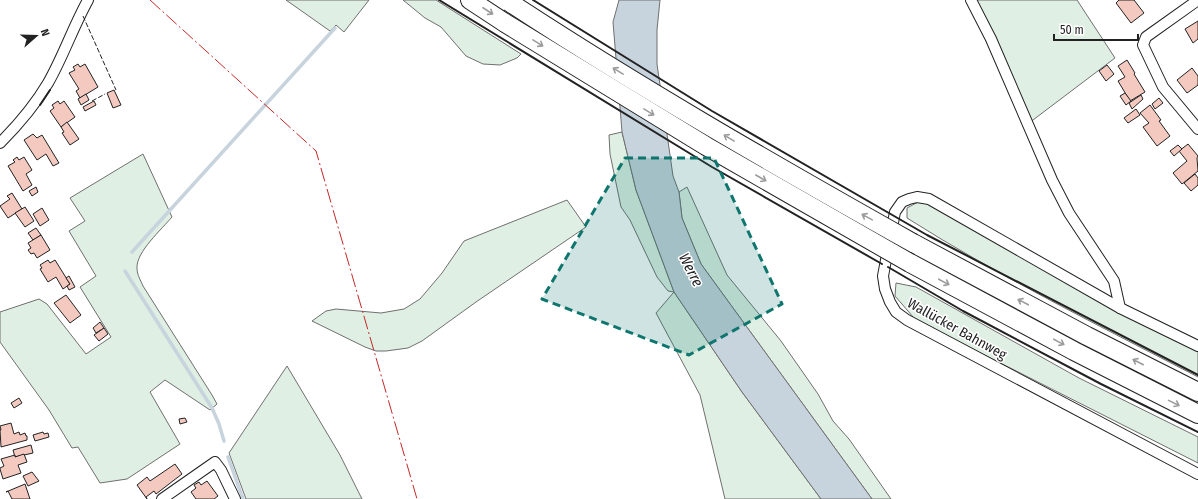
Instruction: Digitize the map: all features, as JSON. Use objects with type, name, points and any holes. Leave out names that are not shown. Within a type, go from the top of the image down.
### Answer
[{"type":"highway","points":[[470,0],[706,146],[910,263],[1198,414]]},
{"type":"highway","points":[[507,1],[558,35],[758,156],[913,243],[1087,336],[1198,392]]},
{"type":"street","points":[[0,143],[26,114],[49,82],[88,0]]},
{"type":"street","points":[[971,0],[991,39],[1052,180],[1069,213],[1114,282],[1120,308]]},
{"type":"street","points":[[1198,0],[1146,37],[1143,45],[1163,87],[1198,129]]},
{"type":"street","name":"Wallücker Bahnweg","points":[[1198,346],[1120,308],[929,199],[917,197],[908,199],[902,202],[895,212],[883,276],[885,290],[896,312],[907,320],[1198,474]]},
{"type":"street","points":[[162,499],[215,462],[221,470],[235,499]]},
{"type":"highlighted area","points":[[625,158],[714,158],[782,304],[689,355],[542,299]]},
{"type":"green space","points":[[286,0],[369,0],[344,32],[336,25],[330,31]]},
{"type":"green space","points":[[403,0],[436,0],[521,54],[517,58],[500,65],[483,64],[466,56],[441,27],[425,18]]},
{"type":"green space","points":[[975,0],[1077,0],[1115,58],[1029,123]]},
{"type":"green space","points":[[622,132],[636,190],[674,292],[668,291],[657,277],[630,220],[621,207],[610,154],[609,135]]},
{"type":"green space","points":[[143,154],[172,217],[150,241],[141,255],[137,268],[139,278],[217,404],[210,410],[165,380],[150,392],[180,444],[127,479],[100,483],[78,447],[72,448],[49,410],[0,342],[0,312],[39,299],[47,304],[86,354],[111,337],[80,287],[96,276],[69,231],[85,221],[70,198]]},
{"type":"green space","points":[[687,187],[727,275],[781,341],[818,394],[833,421],[849,439],[891,499],[872,499],[701,264],[682,218],[679,192]]},
{"type":"green space","points":[[567,200],[586,227],[476,302],[422,341],[408,348],[376,351],[312,321],[326,311],[336,309],[381,313],[404,309],[420,299],[442,273],[464,241]]},
{"type":"green space","points":[[920,201],[929,203],[1198,350],[1198,377],[1014,281],[907,218],[907,208]]},
{"type":"green space","points":[[896,283],[916,287],[1079,378],[1198,437],[1198,463],[914,318],[895,296]]},
{"type":"green space","points":[[674,292],[742,392],[821,499],[725,499],[700,395],[656,313]]},
{"type":"green space","points":[[287,366],[340,455],[362,499],[246,499],[229,453]]},
{"type":"water","name":"Werre","points":[[619,0],[660,0],[657,30],[657,64],[673,176],[679,192],[682,218],[701,264],[872,499],[821,499],[742,392],[674,292],[636,190],[622,132],[613,22]]},
{"type":"building","points":[[1119,0],[1134,0],[1144,13],[1131,23],[1116,3]]},
{"type":"building","points":[[1198,21],[1198,39],[1193,43],[1185,29]]},
{"type":"building","points":[[1127,60],[1145,92],[1130,101],[1118,81],[1125,77],[1118,66]]},
{"type":"building","points":[[78,64],[80,67],[85,64],[98,87],[80,98],[76,91],[79,89],[69,73],[75,70],[73,67]]},
{"type":"building","points":[[1107,65],[1114,74],[1106,81],[1099,71]]},
{"type":"building","points":[[1192,68],[1198,76],[1198,85],[1187,93],[1177,80]]},
{"type":"building","points":[[114,90],[121,105],[113,108],[107,93]]},
{"type":"building","points":[[1125,93],[1131,101],[1126,105],[1120,96]]},
{"type":"building","points":[[86,94],[89,100],[81,105],[78,99]]},
{"type":"building","points":[[1141,95],[1143,99],[1132,109],[1129,103]]},
{"type":"building","points":[[1159,98],[1163,103],[1155,109],[1152,104]]},
{"type":"building","points":[[58,101],[60,104],[64,101],[75,117],[61,127],[50,111],[54,108],[52,105]]},
{"type":"building","points":[[94,101],[96,105],[85,111],[83,107]]},
{"type":"building","points":[[1150,105],[1170,136],[1157,146],[1143,127],[1149,123],[1140,113]]},
{"type":"building","points":[[1136,109],[1140,115],[1128,123],[1124,118]]},
{"type":"building","points":[[67,122],[79,139],[70,145],[62,133],[64,132],[61,127]]},
{"type":"building","points":[[33,134],[37,138],[42,135],[59,163],[53,166],[46,154],[37,160],[24,140]]},
{"type":"building","points":[[1188,144],[1198,156],[1198,171],[1182,184],[1173,173],[1187,161],[1179,151]]},
{"type":"building","points":[[1178,145],[1182,149],[1174,156],[1170,151]]},
{"type":"building","points":[[17,157],[19,160],[24,157],[32,170],[26,174],[32,185],[23,191],[8,166],[15,162],[13,160]]},
{"type":"building","points":[[1195,174],[1198,178],[1198,185],[1191,191],[1184,183]]},
{"type":"building","points":[[36,187],[38,192],[32,196],[29,191]]},
{"type":"building","points":[[12,193],[22,209],[8,218],[0,206],[10,199],[7,196]]},
{"type":"building","points":[[25,207],[34,221],[25,227],[15,213]]},
{"type":"building","points":[[42,208],[49,220],[40,226],[33,214]]},
{"type":"building","points":[[36,228],[41,235],[33,240],[28,233]]},
{"type":"building","points":[[41,235],[50,250],[37,258],[34,253],[31,254],[28,250],[31,248],[28,243]]},
{"type":"building","points":[[48,260],[50,263],[55,260],[70,284],[63,289],[56,277],[48,282],[40,269],[42,268],[40,265]]},
{"type":"building","points":[[69,276],[75,287],[69,290],[67,286],[70,284],[66,278]]},
{"type":"building","points":[[66,295],[81,315],[70,323],[54,303]]},
{"type":"building","points":[[100,322],[104,328],[96,333],[93,328]]},
{"type":"building","points":[[104,328],[108,334],[99,341],[94,335]]},
{"type":"building","points":[[19,398],[22,403],[14,408],[11,403]]},
{"type":"building","points":[[185,418],[187,422],[180,424],[179,419]]},
{"type":"building","points":[[11,423],[14,434],[19,432],[20,435],[25,433],[27,440],[1,447],[0,426]]},
{"type":"building","points":[[43,432],[44,434],[48,433],[49,437],[35,441],[33,435]]},
{"type":"building","points":[[31,445],[33,453],[15,457],[13,450]]},
{"type":"building","points":[[24,454],[27,462],[18,465],[21,473],[3,479],[0,468],[4,466],[1,459]]},
{"type":"building","points":[[175,464],[182,474],[156,494],[154,491],[146,497],[147,499],[137,485],[147,477],[150,481]]},
{"type":"building","points":[[32,472],[39,481],[28,486],[23,476]]},
{"type":"building","points":[[207,481],[218,496],[214,499],[196,499],[191,492],[196,488],[194,485],[199,482],[201,485]]},
{"type":"building","points":[[25,484],[30,499],[12,499],[8,491]]},
{"type":"waterway","points":[[132,252],[335,28]]},
{"type":"waterway","points":[[125,271],[212,408],[224,441]]},
{"type":"waterway","points":[[228,457],[243,499]]},
{"type":"fence","points":[[83,16],[116,90]]},
{"type":"fence","points":[[92,101],[105,94]]},
{"type":"wall","points":[[439,0],[712,167],[882,264]]},
{"type":"wall","points":[[533,0],[712,111],[927,235],[1198,375]]},
{"type":"wall","points":[[40,105],[50,90]]},
{"type":"wall","points":[[888,267],[963,311],[1101,384],[1198,432]]},
{"type":"power","points":[[150,0],[316,151],[417,499]]}]
